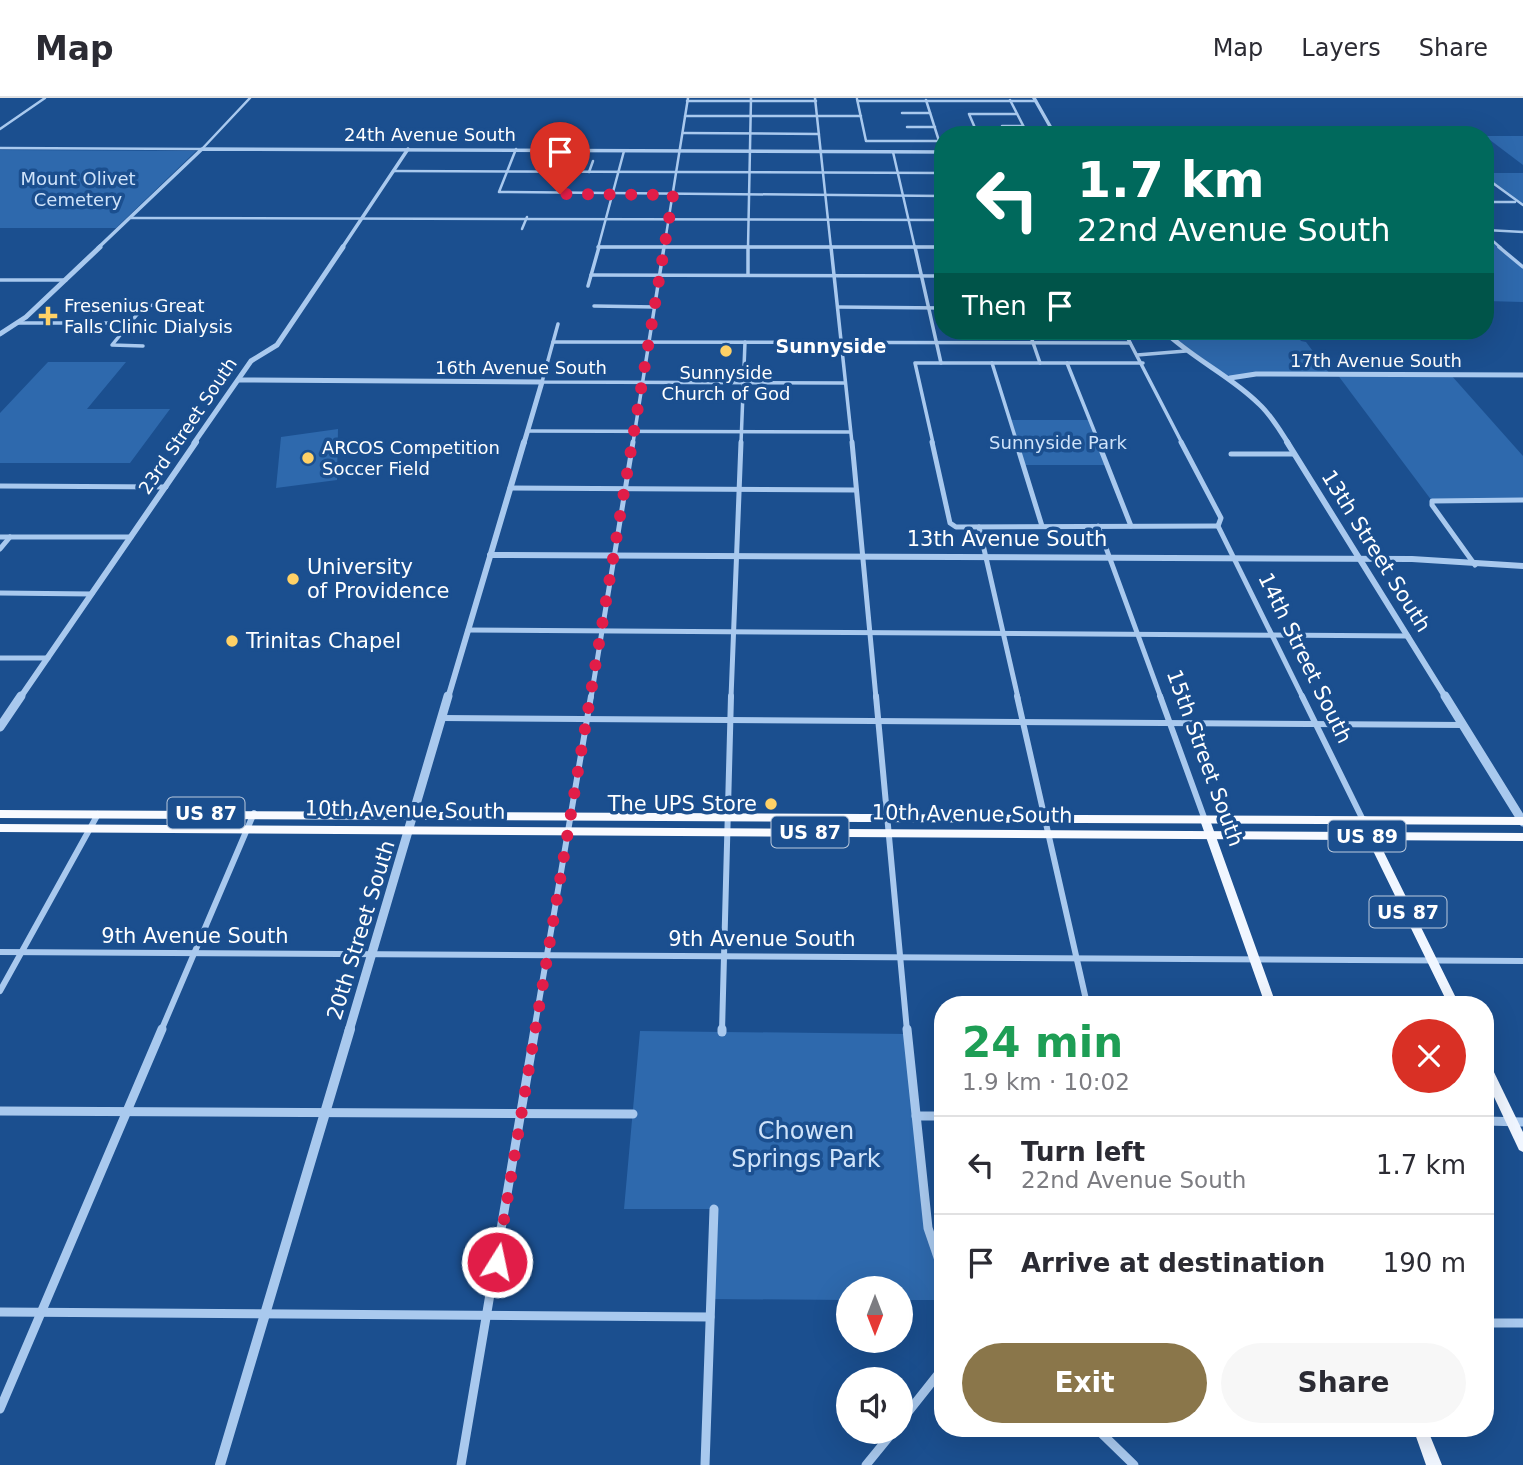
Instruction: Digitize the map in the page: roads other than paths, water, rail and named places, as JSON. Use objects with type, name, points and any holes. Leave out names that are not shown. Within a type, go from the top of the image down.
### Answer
[{"type":"highway","name":"10th Avenue South","points":[[0,814],[254,813],[1523,821]]},
{"type":"highway","name":"10th Avenue South","points":[[0,828],[1523,836]]},
{"type":"main road","name":"15th Street South","points":[[1205,820],[1268,996]]},
{"type":"main road","name":"14th Street South","points":[[1363,820],[1450,996]]},
{"type":"main road","points":[[1494,1082],[1517,1122],[1523,1146]]},
{"type":"main road","points":[[1423,1437],[1434,1465]]},
{"type":"street","points":[[0,129],[45,98]]},
{"type":"street","points":[[0,334],[17,324],[66,280],[202,149],[250,98]]},
{"type":"street","points":[[461,1465],[615,555],[688,99],[816,99],[916,1116],[928,1228],[934,1246]]},
{"type":"street","points":[[748,275],[751,99]]},
{"type":"street","points":[[934,141],[866,141],[857,99],[1035,99],[1050,126]]},
{"type":"street","points":[[925,99],[935,126]]},
{"type":"street","points":[[1002,126],[1023,126],[1009,99]]},
{"type":"street","points":[[902,113],[930,113]]},
{"type":"street","points":[[974,126],[969,114],[1017,114]]},
{"type":"street","points":[[684,116],[861,116]]},
{"type":"street","points":[[907,127],[934,127]]},
{"type":"street","points":[[683,133],[819,134]]},
{"type":"street","name":"24th Avenue South","points":[[0,148],[934,152]]},
{"type":"street","name":"23rd Street South","points":[[0,727],[251,361],[277,345],[408,149]]},
{"type":"street","points":[[516,149],[499,192],[934,195]]},
{"type":"street","points":[[588,286],[624,151]]},
{"type":"street","points":[[893,152],[934,330]]},
{"type":"street","points":[[546,172],[551,161]]},
{"type":"street","points":[[589,172],[593,161]]},
{"type":"street","points":[[393,171],[934,173]]},
{"type":"street","points":[[1494,185],[1515,202],[1523,205]]},
{"type":"street","points":[[1494,202],[1515,202]]},
{"type":"street","points":[[131,218],[934,220]]},
{"type":"street","points":[[522,229],[527,218]]},
{"type":"street","points":[[1494,233],[1523,232]]},
{"type":"street","points":[[1494,240],[1523,267]]},
{"type":"street","points":[[598,247],[934,247]]},
{"type":"street","points":[[591,275],[934,276]]},
{"type":"street","points":[[0,280],[66,280]]},
{"type":"street","points":[[143,346],[112,345],[148,304],[178,303]]},
{"type":"street","points":[[594,306],[655,307]]},
{"type":"street","points":[[838,307],[934,308]]},
{"type":"street","points":[[17,324],[129,323]]},
{"type":"street","name":"20th Street South","points":[[220,1465],[558,324]]},
{"type":"street","points":[[936,340],[941,363]]},
{"type":"street","points":[[1032,340],[1040,363]]},
{"type":"street","name":"14th Street South","points":[[1128,340],[1143,363],[1221,518],[1218,526],[1363,820]]},
{"type":"street","name":"13th Street South","points":[[1174,340],[1261,404],[1523,821]]},
{"type":"street","points":[[553,341],[1130,343]]},
{"type":"street","points":[[722,1032],[730,720],[745,342]]},
{"type":"street","points":[[1137,355],[1186,351]]},
{"type":"street","points":[[1143,363],[915,363],[949,522],[956,527],[1218,526]]},
{"type":"street","points":[[992,363],[1042,526]]},
{"type":"street","points":[[1067,363],[1131,526]]},
{"type":"street","name":"17th Avenue South","points":[[1230,379],[1256,374],[1523,375]]},
{"type":"street","name":"16th Avenue South","points":[[239,380],[845,383]]},
{"type":"street","points":[[527,431],[850,432]]},
{"type":"street","points":[[1231,454],[1294,454]]},
{"type":"street","points":[[0,486],[166,487]]},
{"type":"street","points":[[510,488],[856,490]]},
{"type":"street","points":[[1475,565],[1432,505],[1432,501],[1523,500]]},
{"type":"street","name":"15th Street South","points":[[1098,526],[1205,820]]},
{"type":"street","points":[[979,527],[1085,996]]},
{"type":"street","points":[[0,537],[131,537]]},
{"type":"street","points":[[0,550],[10,537]]},
{"type":"street","name":"13th Avenue South","points":[[490,555],[1412,559],[1523,566]]},
{"type":"street","points":[[0,593],[92,594]]},
{"type":"street","points":[[468,630],[1408,636]]},
{"type":"street","points":[[0,658],[48,658]]},
{"type":"street","points":[[442,718],[1463,725]]},
{"type":"street","points":[[0,1409],[197,953],[254,813]]},
{"type":"street","points":[[0,991],[98,814]]},
{"type":"street","name":"9th Avenue South","points":[[0,952],[1523,961]]},
{"type":"street","points":[[0,1111],[633,1114]]},
{"type":"street","points":[[916,1116],[934,1116]]},
{"type":"street","points":[[1494,1121],[1517,1122]]},
{"type":"street","points":[[705,1465],[714,1209]]},
{"type":"street","points":[[0,1312],[710,1317]]},
{"type":"street","points":[[1494,1323],[1523,1323]]},
{"type":"street","points":[[913,1406],[934,1379]]},
{"type":"street","points":[[1105,1437],[1134,1465]]},
{"type":"street","points":[[866,1465],[883,1444]]},
{"type":"place","name":"Fresenius Great Falls Clinic Dialysis","points":[[48,316]]},
{"type":"place","name":"Sunnyside Church of God","points":[[726,351]]},
{"type":"place","name":"ARCOS Competition Soccer Field","points":[[308,458]]},
{"type":"place","name":"University of Providence","points":[[293,579]]},
{"type":"place","name":"Trinitas Chapel","points":[[232,641]]},
{"type":"place","name":"The UPS Store","points":[[771,804]]},
{"type":"district","name":"Sunnyside","points":[[831,346]]},
{"type":"park label","name":"Mount Olivet Cemetery","points":[[78,189]]},
{"type":"park label","name":"Sunnyside Park","points":[[1058,443]]},
{"type":"park label","name":"Chowen Springs Park","points":[[806,1145]]}]
